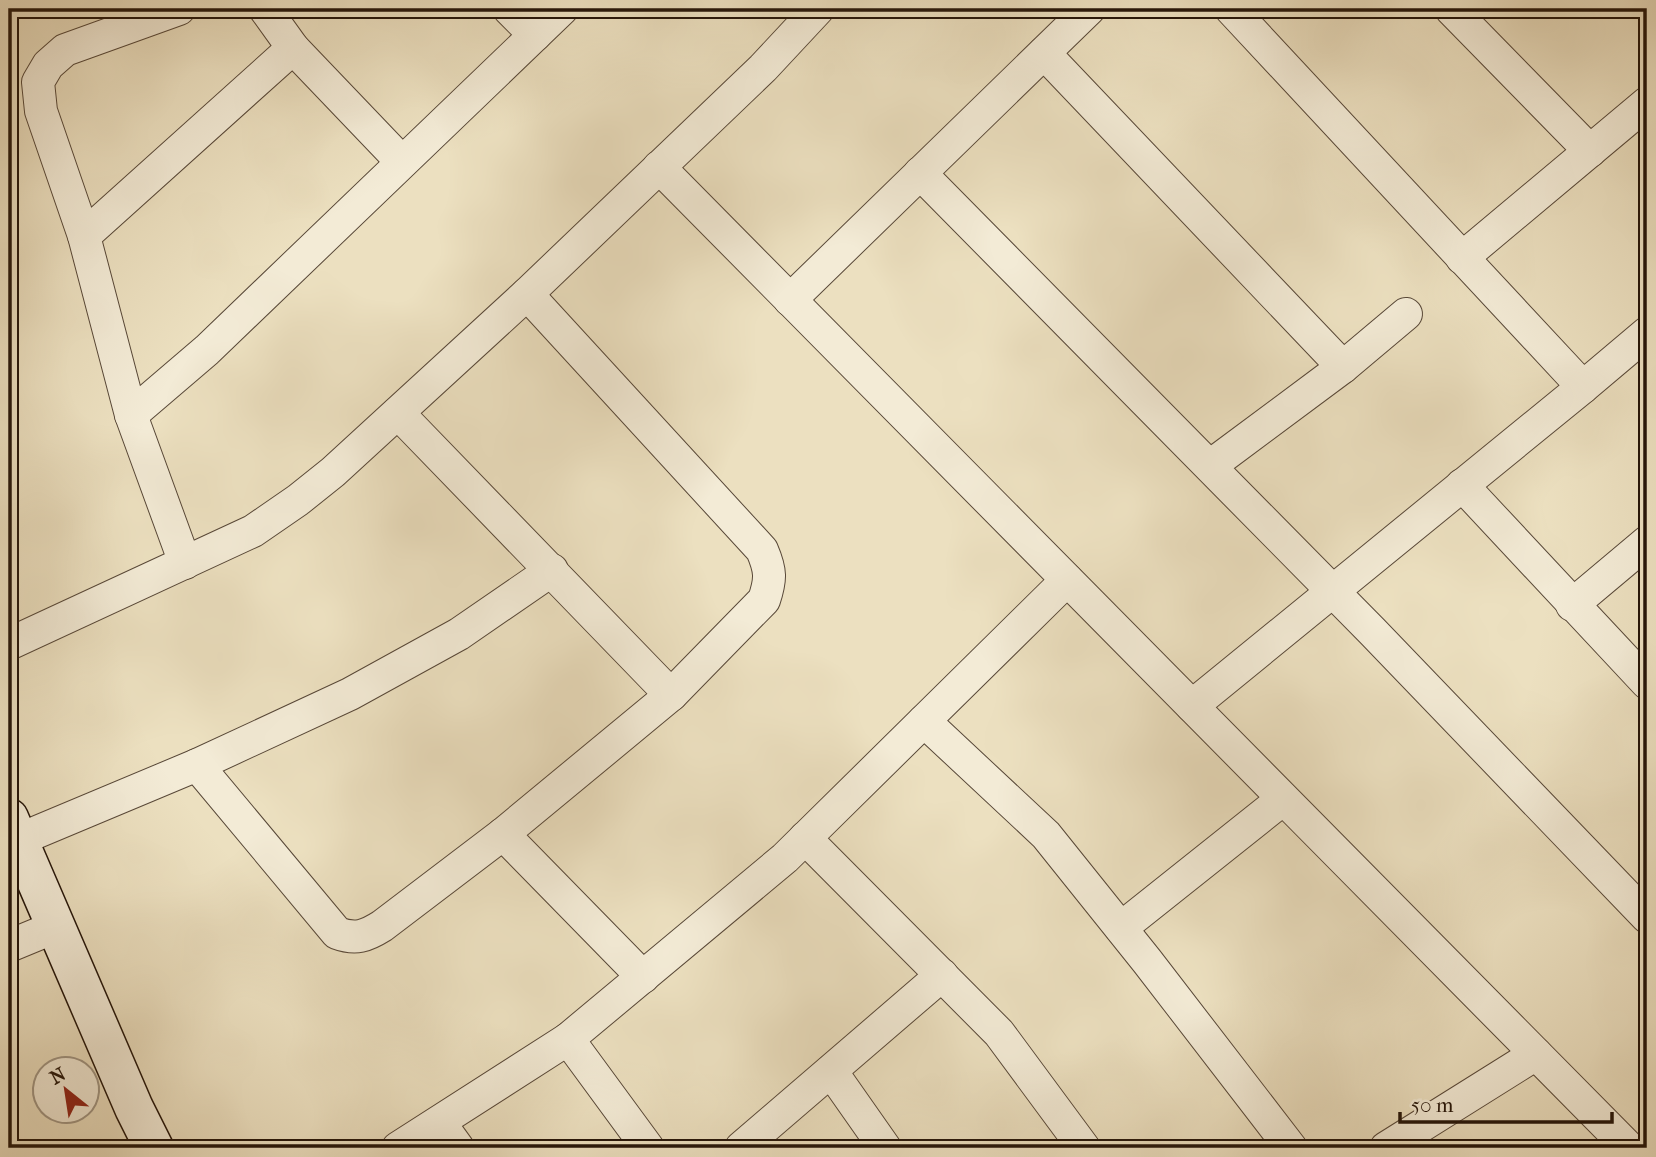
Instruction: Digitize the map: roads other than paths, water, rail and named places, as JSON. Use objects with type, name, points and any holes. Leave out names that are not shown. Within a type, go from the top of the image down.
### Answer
[{"type":"main road","points":[[14,829],[134,1108],[155,1148]]},
{"type":"street","points":[[179,9],[65,50],[48,65],[38,82],[40,111],[84,236],[131,415],[185,563]]},
{"type":"street","points":[[265,9],[293,48],[402,162]]},
{"type":"street","points":[[509,9],[534,35]]},
{"type":"street","points":[[131,415],[207,350],[562,9]]},
{"type":"street","points":[[790,300],[1090,9]]},
{"type":"street","points":[[1231,9],[1583,387]]},
{"type":"street","points":[[1451,9],[1590,151]]},
{"type":"street","points":[[9,644],[253,531],[298,500],[333,472],[527,294],[763,68],[804,14]]},
{"type":"street","points":[[84,236],[293,48]]},
{"type":"street","points":[[1044,53],[1343,367]]},
{"type":"street","points":[[1462,258],[1647,103]]},
{"type":"street","points":[[659,167],[1629,1148]]},
{"type":"street","points":[[920,173],[1332,590],[1647,918]]},
{"type":"street","points":[[197,765],[337,933],[352,938],[366,936],[503,834],[671,695],[764,600],[770,581],[768,564],[762,550],[527,294]]},
{"type":"street","points":[[1210,466],[1343,367],[1406,314]]},
{"type":"street","points":[[1192,706],[1647,333]]},
{"type":"street","points":[[398,413],[671,695]]},
{"type":"street","points":[[1462,485],[1647,683]]},
{"type":"street","points":[[1572,605],[1647,542]]},
{"type":"street","points":[[14,829],[197,765],[350,694],[447,641],[552,570]]},
{"type":"street","points":[[398,1148],[449,1136],[785,858],[1067,580]]},
{"type":"street","points":[[925,721],[1046,835],[1291,1148]]},
{"type":"street","points":[[1121,928],[1283,799]]},
{"type":"street","points":[[503,834],[643,977]]},
{"type":"street","points":[[806,838],[999,1033],[1084,1148]]},
{"type":"street","points":[[9,946],[55,927]]},
{"type":"street","points":[[741,1148],[942,975]]},
{"type":"street","points":[[568,1039],[648,1148]]},
{"type":"street","points":[[1386,1148],[1536,1054]]},
{"type":"street","points":[[831,1071],[885,1148]]}]
